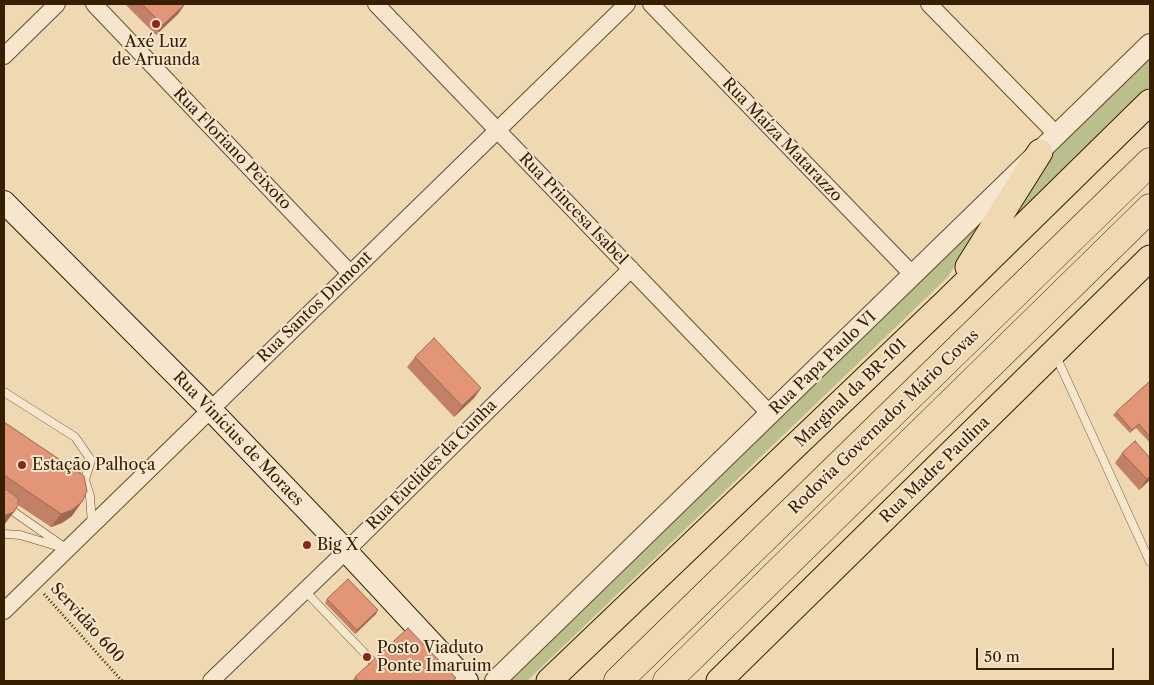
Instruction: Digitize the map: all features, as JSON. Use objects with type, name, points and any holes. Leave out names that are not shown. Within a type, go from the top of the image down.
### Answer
[{"type":"highway","name":"Rodovia Governador Mário Covas","points":[[618,681],[1150,162]]},
{"type":"highway","name":"Rodovia Governador Mário Covas","points":[[667,681],[1150,208]]},
{"type":"main road","name":"Marginal da BR-101","points":[[549,681],[947,301],[1150,102]]},
{"type":"main road","points":[[947,301],[1048,143]]},
{"type":"main road","name":"Rua Vinícius de Moraes","points":[[4,202],[211,410],[467,681]]},
{"type":"main road","name":"Rua Madre Paulina","points":[[719,681],[1054,352],[1141,275],[1150,258]]},
{"type":"street","points":[[4,56],[57,4]]},
{"type":"street","name":"Rua Floriano Peixoto","points":[[94,4],[350,273]]},
{"type":"street","name":"Rua Princesa Isabel","points":[[376,4],[770,414]]},
{"type":"street","name":"Rua Santos Dumont","points":[[4,611],[627,4]]},
{"type":"street","name":"Rua Maíza Matarazzo","points":[[651,4],[913,275]]},
{"type":"street","points":[[929,4],[1048,143]]},
{"type":"street","name":"Rua Papa Paulo VI","points":[[495,681],[1150,44]]},
{"type":"street","name":"Rua Euclides da Cunha","points":[[211,681],[346,551],[631,269]]},
{"type":"lane","points":[[1054,352],[1150,562]]},
{"type":"lane","points":[[4,392],[74,437],[91,460],[85,480],[90,496],[92,525]]},
{"type":"lane","points":[[77,475],[85,480]]},
{"type":"lane","points":[[4,505],[67,549]]},
{"type":"lane","points":[[4,534],[20,535],[67,549]]},
{"type":"lane","points":[[304,590],[374,663]]},
{"type":"path","name":"Servidão 600","points":[[33,582],[122,681]]},
{"type":"green space","points":[[1150,53],[1150,86],[1003,227],[1040,163]]},
{"type":"green space","points":[[983,217],[948,277],[527,681],[502,681]]},
{"type":"building","points":[[142,4],[185,4],[163,25]]},
{"type":"building","points":[[434,338],[481,388],[462,406],[415,357]]},
{"type":"building","points":[[1150,381],[1150,437],[1139,424],[1132,430],[1116,412]]},
{"type":"building","points":[[4,422],[84,476],[87,491],[82,502],[72,510],[61,514],[4,475]]},
{"type":"building","points":[[1135,441],[1150,458],[1150,476],[1147,479],[1122,453]]},
{"type":"building","points":[[4,488],[18,498],[18,505],[14,512],[6,515],[4,514]]},
{"type":"building","points":[[348,579],[378,610],[357,630],[327,599]]},
{"type":"building","points":[[408,628],[456,678],[453,681],[359,681],[355,677]]},
{"type":"place","name":"Axé Luz de Aruanda","points":[[156,24]]},
{"type":"place","name":"Estação Palhoça","points":[[22,465]]},
{"type":"place","name":"Big X","points":[[307,545]]},
{"type":"place","name":"Posto Viaduto Ponte Imaruim","points":[[367,657]]}]
